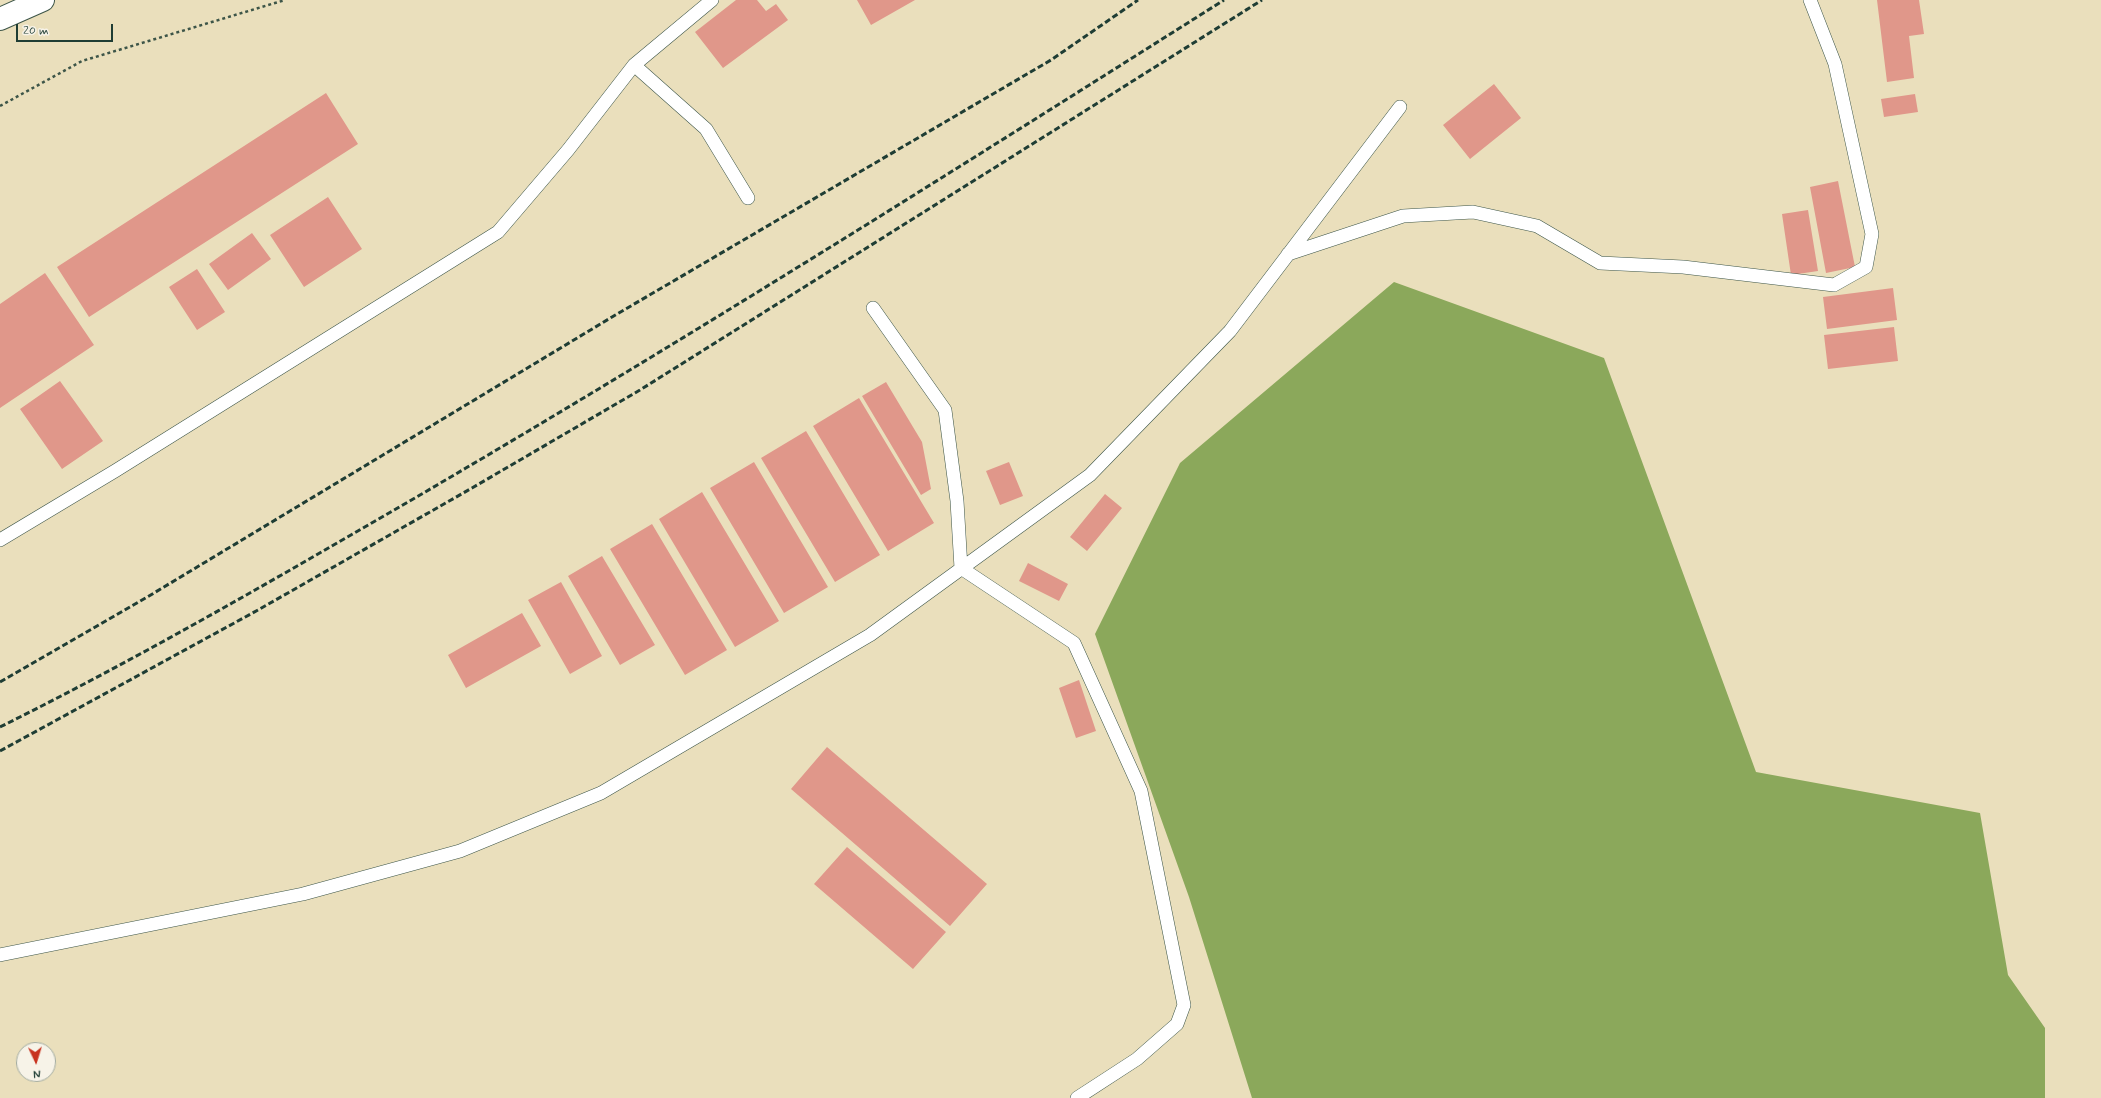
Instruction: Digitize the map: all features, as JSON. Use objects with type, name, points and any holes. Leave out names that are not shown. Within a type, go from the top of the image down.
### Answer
[{"type":"street","points":[[0,19],[40,1]]},
{"type":"lane","points":[[0,540],[116,471],[498,232],[568,150],[634,65],[712,0]]},
{"type":"lane","points":[[1288,254],[1403,216],[1473,212],[1537,226],[1600,263],[1683,267],[1834,285],[1866,267],[1872,234],[1835,64],[1810,0]]},
{"type":"lane","points":[[634,65],[706,129],[748,198]]},
{"type":"lane","points":[[0,955],[303,894],[467,848],[601,793],[870,635],[1090,475],[1230,331],[1400,107]]},
{"type":"lane","points":[[873,308],[945,410],[957,501],[961,568]]},
{"type":"lane","points":[[961,568],[1074,643],[1141,790],[1184,1005],[1177,1024],[1137,1059],[1077,1098]]},
{"type":"path","points":[[0,106],[82,62],[285,0]]},
{"type":"green space","points":[[1394,282],[1604,358],[1756,772],[1980,813],[2008,975],[2045,1028],[2045,1098],[1252,1098],[1189,897],[1095,634],[1180,463]]},
{"type":"building","points":[[736,0],[757,0],[766,11],[776,4],[788,20],[723,68],[695,32]]},
{"type":"building","points":[[857,0],[915,0],[871,25]]},
{"type":"building","points":[[1877,0],[1919,0],[1924,34],[1909,36],[1914,78],[1887,82]]},
{"type":"building","points":[[1494,84],[1521,118],[1470,159],[1443,125]]},
{"type":"building","points":[[326,93],[358,144],[89,317],[57,267]]},
{"type":"building","points":[[1915,94],[1918,112],[1884,117],[1881,99]]},
{"type":"building","points":[[1838,181],[1855,267],[1826,273],[1810,187]]},
{"type":"building","points":[[328,197],[362,249],[304,287],[270,235]]},
{"type":"building","points":[[1808,210],[1818,271],[1791,275],[1782,214]]},
{"type":"building","points":[[252,233],[271,259],[228,290],[209,264]]},
{"type":"building","points":[[197,269],[225,312],[197,330],[169,287]]},
{"type":"building","points":[[45,273],[94,345],[0,408],[0,304]]},
{"type":"building","points":[[1893,288],[1897,320],[1827,329],[1823,297]]},
{"type":"building","points":[[1894,327],[1898,361],[1828,369],[1824,335]]},
{"type":"building","points":[[60,381],[103,441],[62,469],[20,409]]},
{"type":"building","points":[[886,382],[922,442],[931,489],[921,495],[862,396]]},
{"type":"building","points":[[859,398],[934,523],[888,551],[813,426]]},
{"type":"building","points":[[806,431],[880,555],[835,582],[761,458]]},
{"type":"building","points":[[754,462],[828,587],[784,613],[710,488]]},
{"type":"building","points":[[1009,462],[1023,496],[1000,505],[986,471]]},
{"type":"building","points":[[702,492],[779,621],[735,647],[659,519]]},
{"type":"building","points":[[1105,494],[1122,508],[1087,551],[1070,537]]},
{"type":"building","points":[[652,524],[727,650],[685,675],[610,549]]},
{"type":"building","points":[[602,556],[655,645],[620,665],[568,576]]},
{"type":"building","points":[[1028,563],[1068,584],[1059,601],[1019,581]]},
{"type":"building","points":[[561,582],[602,656],[570,674],[528,600]]},
{"type":"building","points":[[522,613],[541,646],[466,688],[448,655]]},
{"type":"building","points":[[1079,680],[1096,731],[1076,738],[1059,688]]},
{"type":"building","points":[[827,747],[987,884],[950,926],[791,789]]},
{"type":"building","points":[[847,847],[946,932],[913,969],[814,884]]},
{"type":"railway","points":[[0,682],[149,596],[612,317],[1051,60],[1138,0]]},
{"type":"railway","points":[[0,727],[107,672],[264,585],[522,435],[724,313],[1224,0]]},
{"type":"railway","points":[[0,751],[258,610],[640,390],[1262,0]]}]
